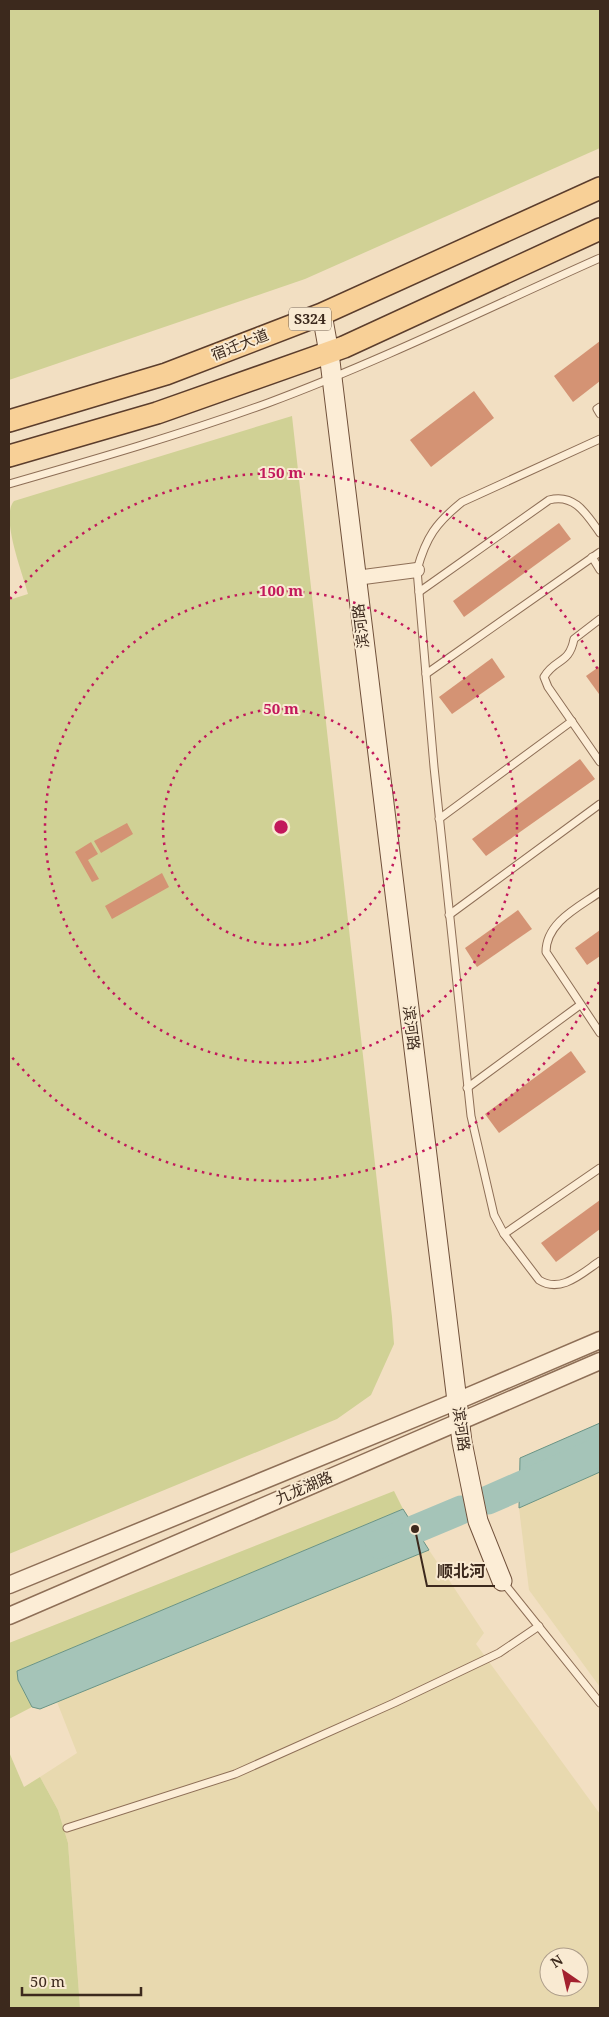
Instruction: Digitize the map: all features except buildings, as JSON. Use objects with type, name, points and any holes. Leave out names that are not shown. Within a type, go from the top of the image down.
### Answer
[{"type":"main road","name":"宿迁大道","points":[[9,421],[166,374],[322,314],[600,188]]},
{"type":"main road","name":"S324","points":[[9,456],[157,413],[329,353],[600,229]]},
{"type":"main road","name":"滨河路","points":[[322,314],[329,353],[457,1401],[478,1521],[502,1581]]},
{"type":"street","points":[[356,578],[418,570]]},
{"type":"street","name":"九龙湖路","points":[[9,1585],[457,1401],[600,1340]]},
{"type":"street","name":"九龙湖路","points":[[9,1616],[600,1361]]},
{"type":"lane","points":[[9,484],[173,436],[268,403],[332,378],[600,258]]},
{"type":"lane","points":[[600,407],[597,409],[600,414]]},
{"type":"lane","points":[[600,439],[462,502],[446,515],[432,531],[423,548],[418,570],[439,820],[471,1116],[494,1215],[504,1234],[538,1280],[545,1284],[553,1286],[562,1284],[575,1278],[600,1261]]},
{"type":"lane","points":[[419,592],[549,500],[564,498],[572,501],[582,509],[600,533]]},
{"type":"lane","points":[[426,674],[600,552]]},
{"type":"lane","points":[[592,557],[600,570]]},
{"type":"lane","points":[[600,620],[574,639],[568,655],[547,672],[544,677],[548,687],[600,762]]},
{"type":"lane","points":[[439,820],[572,722]]},
{"type":"lane","points":[[449,915],[600,804]]},
{"type":"lane","points":[[600,892],[557,923],[546,945],[548,959],[600,1033]]},
{"type":"lane","points":[[468,1088],[580,1005]]},
{"type":"lane","points":[[504,1234],[600,1168]]},
{"type":"lane","name":"滨河路","points":[[502,1581],[600,1702]]},
{"type":"lane","points":[[67,1828],[235,1774],[394,1703],[499,1652],[539,1626]]},
{"type":"shaded area","points":[[600,1423],[600,1472],[519,1508],[520,1458]]},
{"type":"shaded area","points":[[600,1472],[600,1687],[529,1590],[519,1508]]},
{"type":"shaded area","points":[[403,1509],[429,1550],[40,1709],[32,1707],[18,1680],[17,1671]]},
{"type":"shaded area","points":[[429,1550],[484,1633],[476,1644],[600,1814],[600,2008],[80,2008],[68,1843],[58,1810],[40,1777],[77,1753],[57,1702]]},
{"type":"green space","points":[[9,9],[600,9],[600,148],[305,279],[9,380]]},
{"type":"green space","points":[[292,416],[394,1344],[371,1395],[337,1419],[9,1554],[9,600],[28,594],[11,532],[10,509],[14,501]]},
{"type":"green space","points":[[394,1491],[403,1509],[17,1671],[18,1680],[32,1707],[9,1719],[9,1643]]},
{"type":"green space","points":[[9,1752],[24,1787],[40,1777],[58,1810],[68,1843],[80,2008],[9,2008]]},
{"type":"waterway","points":[[488,1500],[600,1451]]},
{"type":"waterway","points":[[380,1544],[461,1510]]},
{"type":"place","name":"顺北河","points":[[415,1529]]}]
